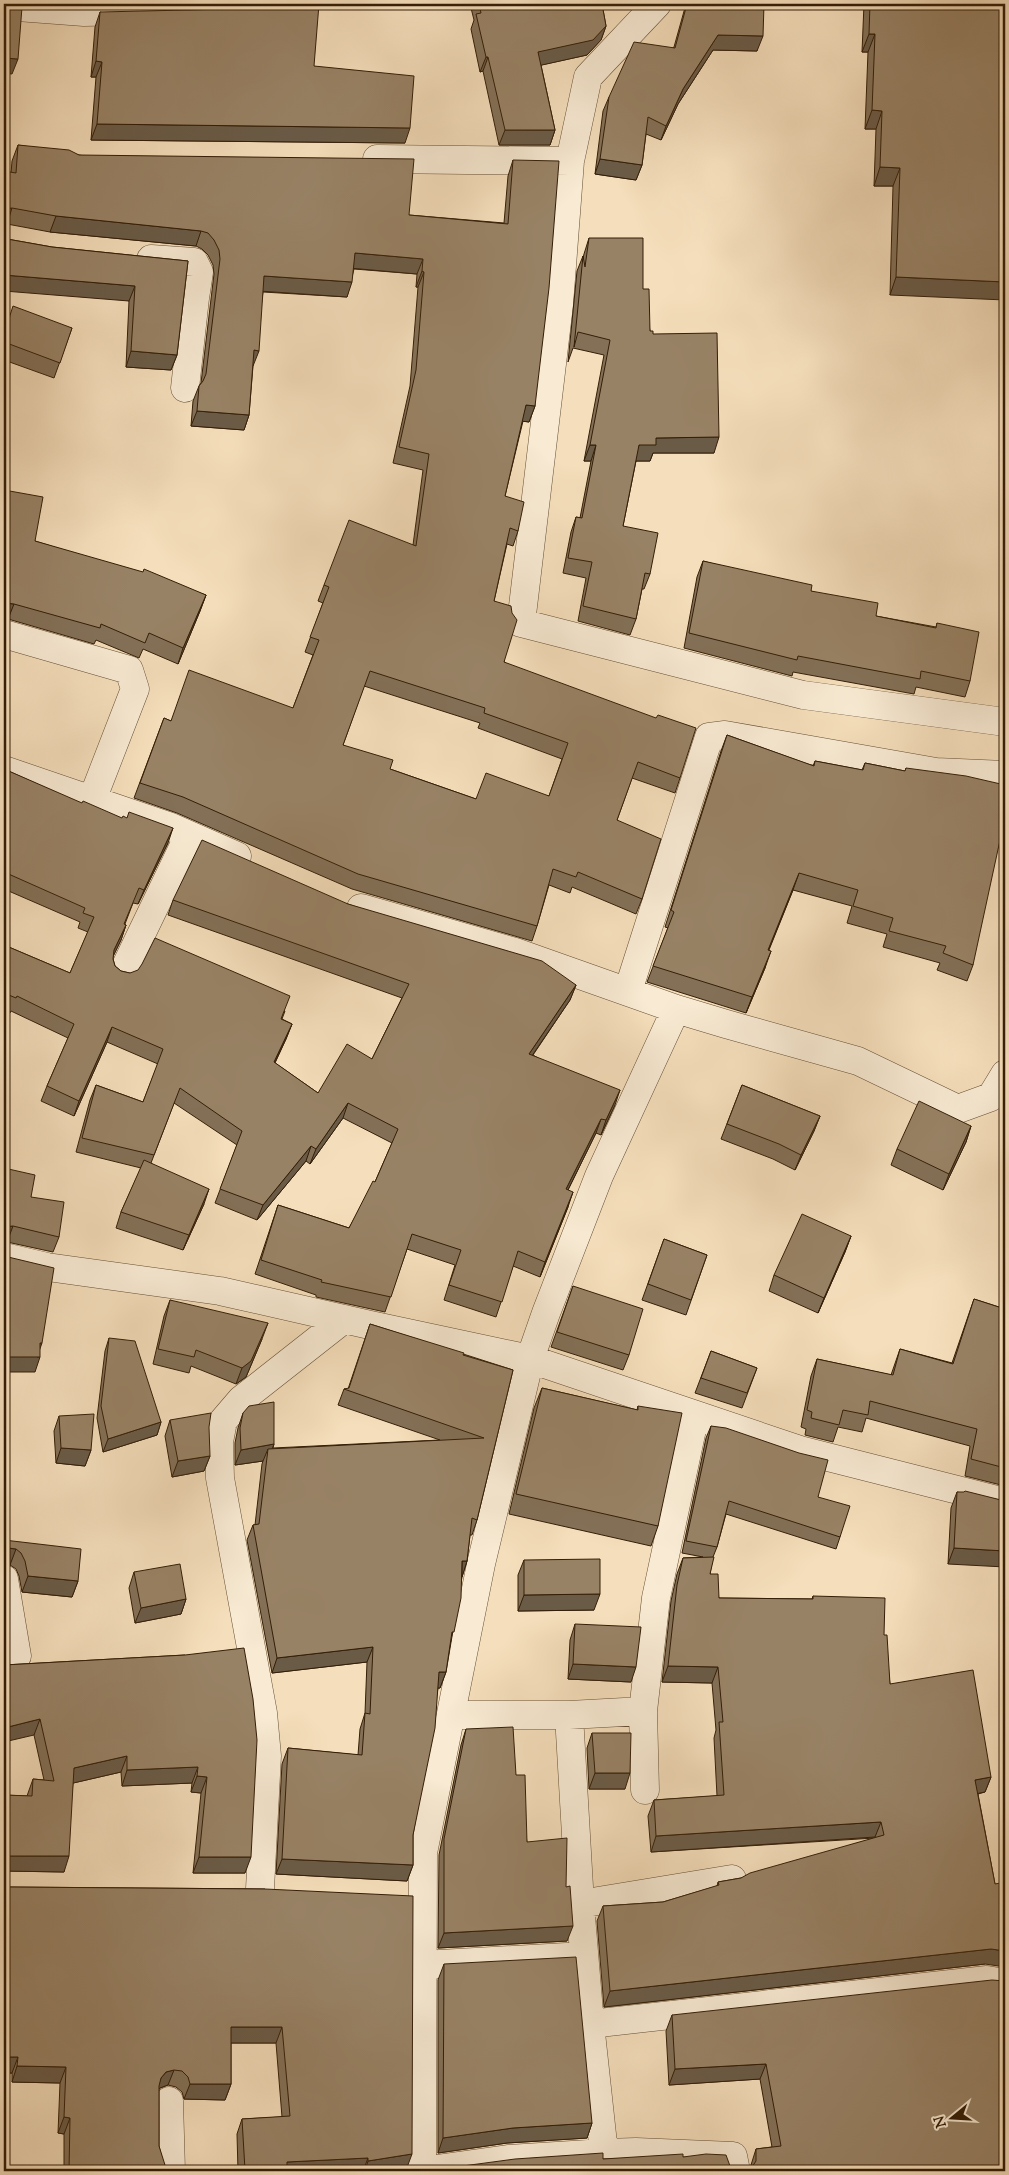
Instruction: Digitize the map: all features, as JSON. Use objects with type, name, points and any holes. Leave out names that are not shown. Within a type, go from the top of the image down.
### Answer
[{"type":"street","points":[[4,6],[84,12],[267,8],[284,4]]},
{"type":"street","points":[[656,4],[588,77],[570,161],[559,305],[521,622],[803,695],[1005,722]]},
{"type":"street","points":[[352,158],[570,161]]},
{"type":"street","points":[[129,257],[194,262],[199,272],[194,298],[185,388]]},
{"type":"street","points":[[4,634],[129,670],[135,690],[92,800]]},
{"type":"street","points":[[628,991],[709,737],[725,735],[936,772],[1005,775]]},
{"type":"street","points":[[4,770],[189,835],[259,866]]},
{"type":"street","points":[[123,972],[189,835]]},
{"type":"street","points":[[338,900],[515,952],[676,1009],[858,1061],[958,1109],[991,1097],[1005,1074]]},
{"type":"street","points":[[676,1009],[599,1176],[530,1359],[481,1564],[423,1853],[422,2171],[508,2158],[636,2152],[733,2156],[736,2171]]},
{"type":"street","points":[[4,1257],[47,1267],[220,1290],[530,1359],[800,1450],[1005,1502]]},
{"type":"street","points":[[288,1890],[250,1889],[267,1756],[263,1713],[220,1478],[219,1442],[223,1421],[241,1400],[344,1319]]},
{"type":"street","points":[[645,1790],[643,1711],[656,1598],[695,1415]]},
{"type":"street","points":[[4,1579],[17,1656]]},
{"type":"street","points":[[451,1714],[569,1715],[643,1711]]},
{"type":"street","points":[[569,1715],[584,1956],[604,2154]]},
{"type":"street","points":[[580,1904],[732,1879]]},
{"type":"street","points":[[394,1896],[422,1897]]},
{"type":"street","points":[[422,1966],[584,1956]]},
{"type":"street","points":[[590,2024],[987,1980],[1005,1983]]},
{"type":"street","points":[[169,2101],[171,2171]]},
{"type":"building","points":[[4,4],[22,7],[18,59],[4,58]]},
{"type":"building","points":[[294,4],[319,4],[314,66],[414,76],[410,128],[97,124],[102,62],[96,61],[100,12],[273,8]]},
{"type":"building","points":[[479,4],[602,4],[606,26],[593,40],[538,52],[555,130],[505,130],[476,14],[481,13]]},
{"type":"building","points":[[687,4],[764,4],[763,36],[718,35],[683,89],[666,126],[648,117],[642,165],[600,159],[609,97],[634,42],[675,48]]},
{"type":"building","points":[[870,4],[1005,4],[1005,282],[896,277],[900,168],[880,167],[882,111],[872,110],[875,34],[869,34]]},
{"type":"building","points":[[18,145],[69,150],[79,155],[414,159],[409,215],[508,224],[513,160],[559,161],[549,288],[535,406],[526,405],[505,496],[524,502],[518,531],[510,528],[494,601],[511,606],[512,613],[517,620],[504,662],[656,718],[658,715],[696,728],[680,778],[638,762],[617,820],[661,839],[642,899],[578,872],[576,877],[553,869],[537,926],[358,874],[183,797],[140,783],[164,718],[171,721],[189,670],[293,708],[319,640],[310,637],[329,587],[324,585],[349,520],[416,546],[429,454],[399,447],[416,370],[424,272],[422,271],[423,259],[355,253],[352,282],[264,276],[259,351],[254,350],[249,415],[197,411],[199,386],[206,374],[220,259],[219,250],[214,240],[208,233],[201,231],[56,216],[12,208],[4,209],[4,171],[16,173]],"holes":[[[370,671],[485,708],[484,713],[568,743],[549,796],[486,773],[476,799],[390,769],[393,760],[343,745]]]},
{"type":"building","points":[[4,238],[52,247],[188,261],[177,355],[131,351],[135,286],[4,275]]},
{"type":"building","points":[[589,238],[643,238],[643,289],[649,289],[650,331],[653,331],[653,334],[717,333],[719,437],[656,438],[656,445],[639,445],[623,526],[658,533],[650,574],[645,573],[636,619],[583,606],[592,562],[568,558],[576,517],[582,518],[596,445],[590,445],[610,340],[578,332],[574,347],[583,256],[585,267]]},
{"type":"building","points":[[13,306],[72,328],[60,363],[4,342],[4,334]]},
{"type":"building","points":[[4,490],[43,497],[35,541],[143,572],[144,569],[206,595],[183,648],[149,633],[145,643],[101,624],[100,628],[14,604],[6,603],[4,605]]},
{"type":"building","points":[[703,561],[812,585],[811,591],[878,603],[876,616],[936,628],[937,623],[979,632],[970,681],[921,671],[920,679],[798,656],[797,660],[689,633]]},
{"type":"building","points":[[727,735],[814,766],[815,761],[863,770],[865,763],[905,771],[906,768],[966,776],[1005,785],[1005,817],[973,965],[943,953],[946,946],[889,931],[893,918],[853,906],[858,890],[799,873],[768,950],[771,951],[752,997],[653,966],[674,912],[671,910]]},
{"type":"building","points":[[4,769],[122,818],[123,816],[127,818],[129,812],[173,828],[144,890],[139,888],[124,924],[126,925],[114,950],[113,959],[115,966],[121,971],[130,973],[138,970],[155,938],[290,996],[281,1019],[292,1024],[274,1062],[318,1093],[347,1044],[372,1059],[409,984],[173,900],[202,840],[348,904],[542,961],[576,985],[529,1054],[620,1090],[606,1120],[601,1119],[566,1189],[573,1192],[545,1262],[518,1251],[502,1302],[449,1285],[461,1250],[412,1234],[391,1297],[321,1282],[322,1280],[261,1260],[278,1205],[349,1228],[373,1181],[375,1182],[398,1129],[348,1103],[316,1149],[311,1146],[263,1205],[220,1189],[242,1131],[180,1088],[154,1155],[82,1138],[96,1085],[143,1102],[163,1049],[112,1027],[79,1101],[47,1086],[74,1024],[17,996],[16,998],[4,993],[4,945],[70,973],[94,917],[83,913],[85,908],[4,872]]},
{"type":"building","points":[[742,1085],[820,1116],[801,1155],[779,1144],[727,1124]]},
{"type":"building","points":[[919,1101],[971,1126],[949,1174],[897,1149]]},
{"type":"building","points":[[144,1160],[209,1189],[189,1235],[121,1212]]},
{"type":"building","points":[[4,1168],[35,1175],[31,1197],[64,1202],[59,1237],[13,1226],[4,1227]]},
{"type":"building","points":[[802,1214],[851,1236],[824,1298],[774,1275]]},
{"type":"building","points":[[664,1239],[707,1255],[691,1300],[648,1284]]},
{"type":"building","points":[[4,1256],[54,1268],[42,1343],[40,1343],[40,1357],[4,1357]]},
{"type":"building","points":[[573,1286],[643,1309],[629,1355],[557,1332]]},
{"type":"building","points":[[974,1299],[1005,1309],[1005,1468],[971,1459],[977,1429],[870,1401],[868,1415],[843,1410],[839,1425],[811,1418],[812,1412],[807,1410],[817,1359],[893,1375],[900,1349],[953,1364]]},
{"type":"building","points":[[170,1300],[268,1323],[251,1361],[242,1368],[196,1350],[194,1357],[158,1349]]},
{"type":"building","points":[[370,1324],[513,1370],[477,1520],[472,1518],[467,1561],[462,1561],[461,1598],[454,1632],[452,1632],[446,1672],[439,1672],[435,1728],[413,1835],[413,1865],[282,1859],[288,1748],[362,1755],[365,1713],[370,1714],[373,1647],[277,1658],[253,1525],[259,1524],[268,1449],[484,1438],[344,1389],[349,1388]]},
{"type":"building","points":[[109,1338],[135,1341],[161,1422],[108,1439],[101,1406]]},
{"type":"building","points":[[711,1351],[757,1368],[747,1393],[701,1378]]},
{"type":"building","points":[[542,1388],[638,1410],[638,1406],[682,1413],[658,1526],[516,1494]]},
{"type":"building","points":[[274,1402],[274,1444],[241,1450],[240,1428],[243,1413],[249,1406]]},
{"type":"building","points":[[211,1413],[209,1427],[210,1456],[178,1461],[170,1420]]},
{"type":"building","points":[[94,1414],[91,1450],[61,1448],[59,1416]]},
{"type":"building","points":[[711,1426],[726,1428],[799,1453],[828,1460],[818,1497],[850,1506],[840,1537],[729,1501],[717,1547],[686,1541]]},
{"type":"building","points":[[965,1491],[1005,1501],[1005,1551],[954,1548],[957,1492]]},
{"type":"building","points":[[4,1540],[81,1549],[78,1581],[28,1576],[21,1553],[16,1549],[8,1548],[4,1550]]},
{"type":"building","points":[[714,1557],[710,1574],[718,1574],[719,1598],[813,1599],[813,1596],[885,1598],[884,1635],[887,1635],[890,1684],[973,1670],[991,1777],[975,1780],[995,1884],[1005,1882],[1005,1951],[991,1949],[610,1991],[603,1906],[663,1902],[719,1885],[718,1882],[741,1878],[750,1873],[884,1835],[881,1822],[656,1836],[654,1800],[724,1795],[719,1722],[723,1722],[718,1667],[668,1666],[677,1585],[683,1558]]},
{"type":"building","points":[[600,1559],[600,1594],[524,1595],[524,1560]]},
{"type":"building","points":[[180,1564],[186,1599],[141,1608],[134,1572]]},
{"type":"building","points":[[575,1624],[641,1627],[636,1667],[573,1664]]},
{"type":"building","points":[[244,1648],[253,1699],[257,1740],[251,1857],[199,1857],[207,1777],[197,1776],[198,1767],[127,1770],[127,1756],[74,1768],[69,1856],[4,1857],[4,1795],[32,1796],[33,1779],[54,1781],[40,1719],[4,1728],[4,1665],[185,1655]]},
{"type":"building","points":[[513,1727],[516,1775],[525,1775],[527,1842],[567,1838],[566,1887],[570,1886],[573,1926],[444,1933],[444,1839],[466,1729]]},
{"type":"building","points":[[592,1733],[631,1733],[630,1773],[595,1773]]},
{"type":"building","points":[[4,1885],[10,1887],[265,1889],[413,1896],[412,2154],[368,2161],[368,2158],[287,2162],[287,2168],[245,2170],[242,2119],[290,2116],[282,2027],[231,2027],[231,2084],[190,2084],[188,2077],[182,2071],[174,2070],[166,2072],[161,2078],[159,2086],[159,2146],[165,2171],[69,2171],[70,2118],[64,2117],[66,2067],[17,2066],[18,2057],[4,2057]]},
{"type":"building","points":[[576,1957],[592,2123],[513,2128],[443,2138],[444,1964]]},
{"type":"building","points":[[992,1980],[1005,1981],[1005,2171],[744,2171],[752,2167],[756,2161],[756,2149],[781,2146],[766,2064],[675,2069],[672,2015]]},
{"type":"building","points":[[603,2153],[603,2159],[683,2154],[683,2157],[706,2154],[726,2155],[730,2166],[736,2170],[744,2171],[433,2170],[515,2159]]}]
